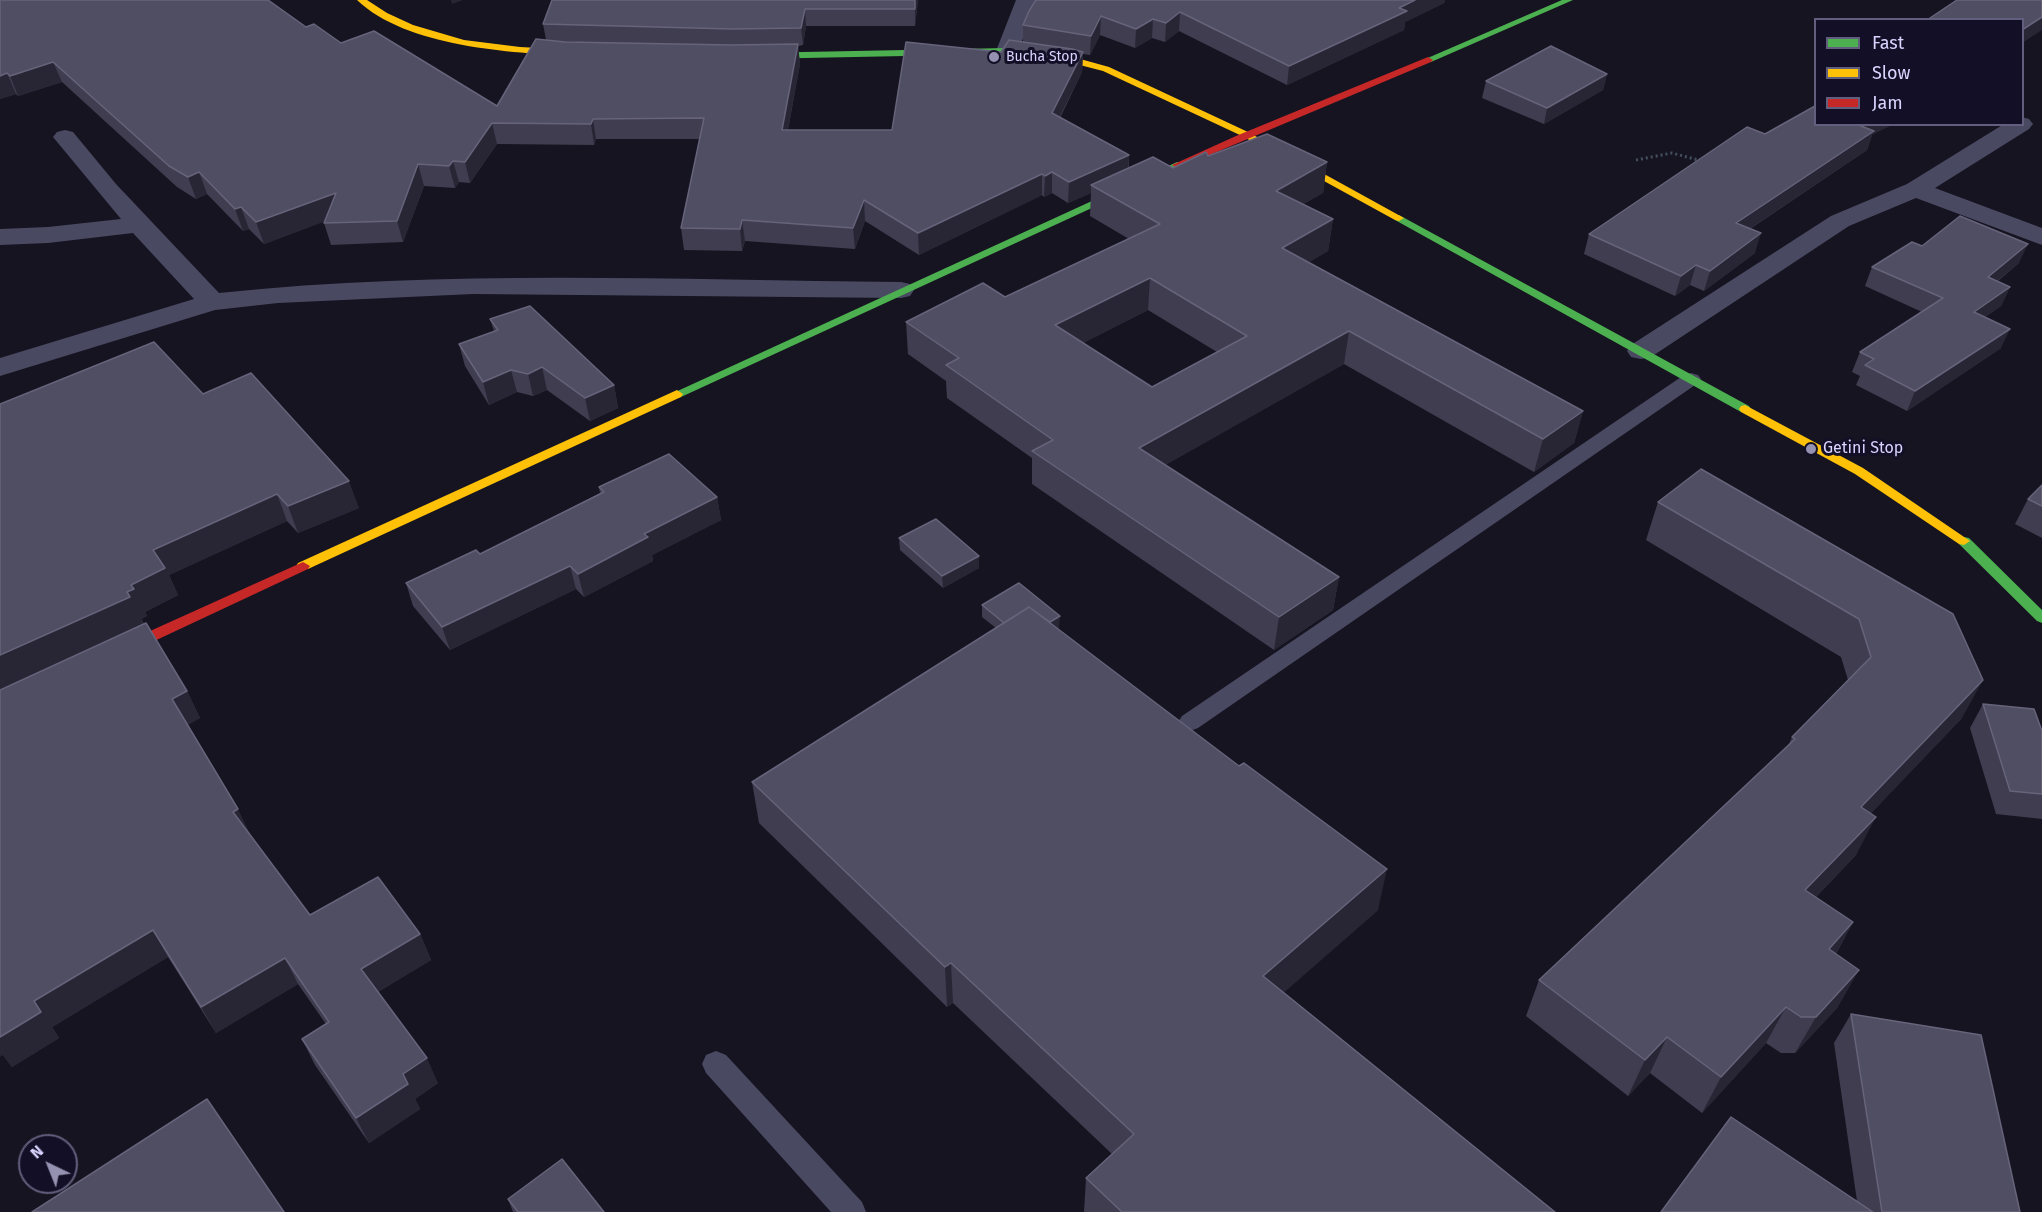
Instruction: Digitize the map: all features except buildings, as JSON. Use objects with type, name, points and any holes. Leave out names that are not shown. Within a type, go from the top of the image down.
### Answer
[{"type":"street","points":[[361,0],[383,16],[427,31],[485,45],[592,54]]},
{"type":"street","points":[[1007,51],[1027,0]]},
{"type":"street","points":[[98,662],[901,290],[1245,134],[1309,111],[1569,0]]},
{"type":"street","points":[[734,56],[1007,51],[1073,60],[1106,69],[1245,134],[1859,471],[1966,542],[2042,618]]},
{"type":"street","points":[[2024,123],[2042,112]]},
{"type":"street","points":[[1641,351],[1840,221],[1916,189],[2019,126]]},
{"type":"street","points":[[65,137],[107,189],[212,302]]},
{"type":"street","points":[[1916,189],[2042,237]]},
{"type":"street","points":[[0,237],[48,235],[141,224]]},
{"type":"street","points":[[0,367],[212,302],[278,295],[473,286],[901,290]]},
{"type":"lane","points":[[1190,722],[1691,379]]},
{"type":"lane","points":[[716,1064],[851,1212]]},
{"type":"path","points":[[1636,160],[1672,153],[1710,163]]},
{"type":"traffic: fast","points":[[1428,60],[1569,0]]},
{"type":"traffic: fast","points":[[753,56],[1007,51],[1043,56]]},
{"type":"traffic: fast","points":[[677,394],[1177,165]]},
{"type":"traffic: fast","points":[[1399,218],[1745,409]]},
{"type":"traffic: fast","points":[[1964,541],[2042,618]]},
{"type":"traffic: slow","points":[[361,0],[384,15],[436,36],[492,47],[576,53]]},
{"type":"traffic: slow","points":[[1043,56],[1073,60],[1106,69],[1245,134],[1399,218]]},
{"type":"traffic: slow","points":[[303,566],[677,394]]},
{"type":"traffic: slow","points":[[1745,409],[1859,471],[1964,541]]},
{"type":"traffic: jam","points":[[1177,165],[1428,60]]},
{"type":"traffic: jam","points":[[113,654],[303,566]]},
{"type":"place","name":"Bucha Stop","points":[[994,57]]},
{"type":"place","name":"Getini Stop","points":[[1811,449]]}]
